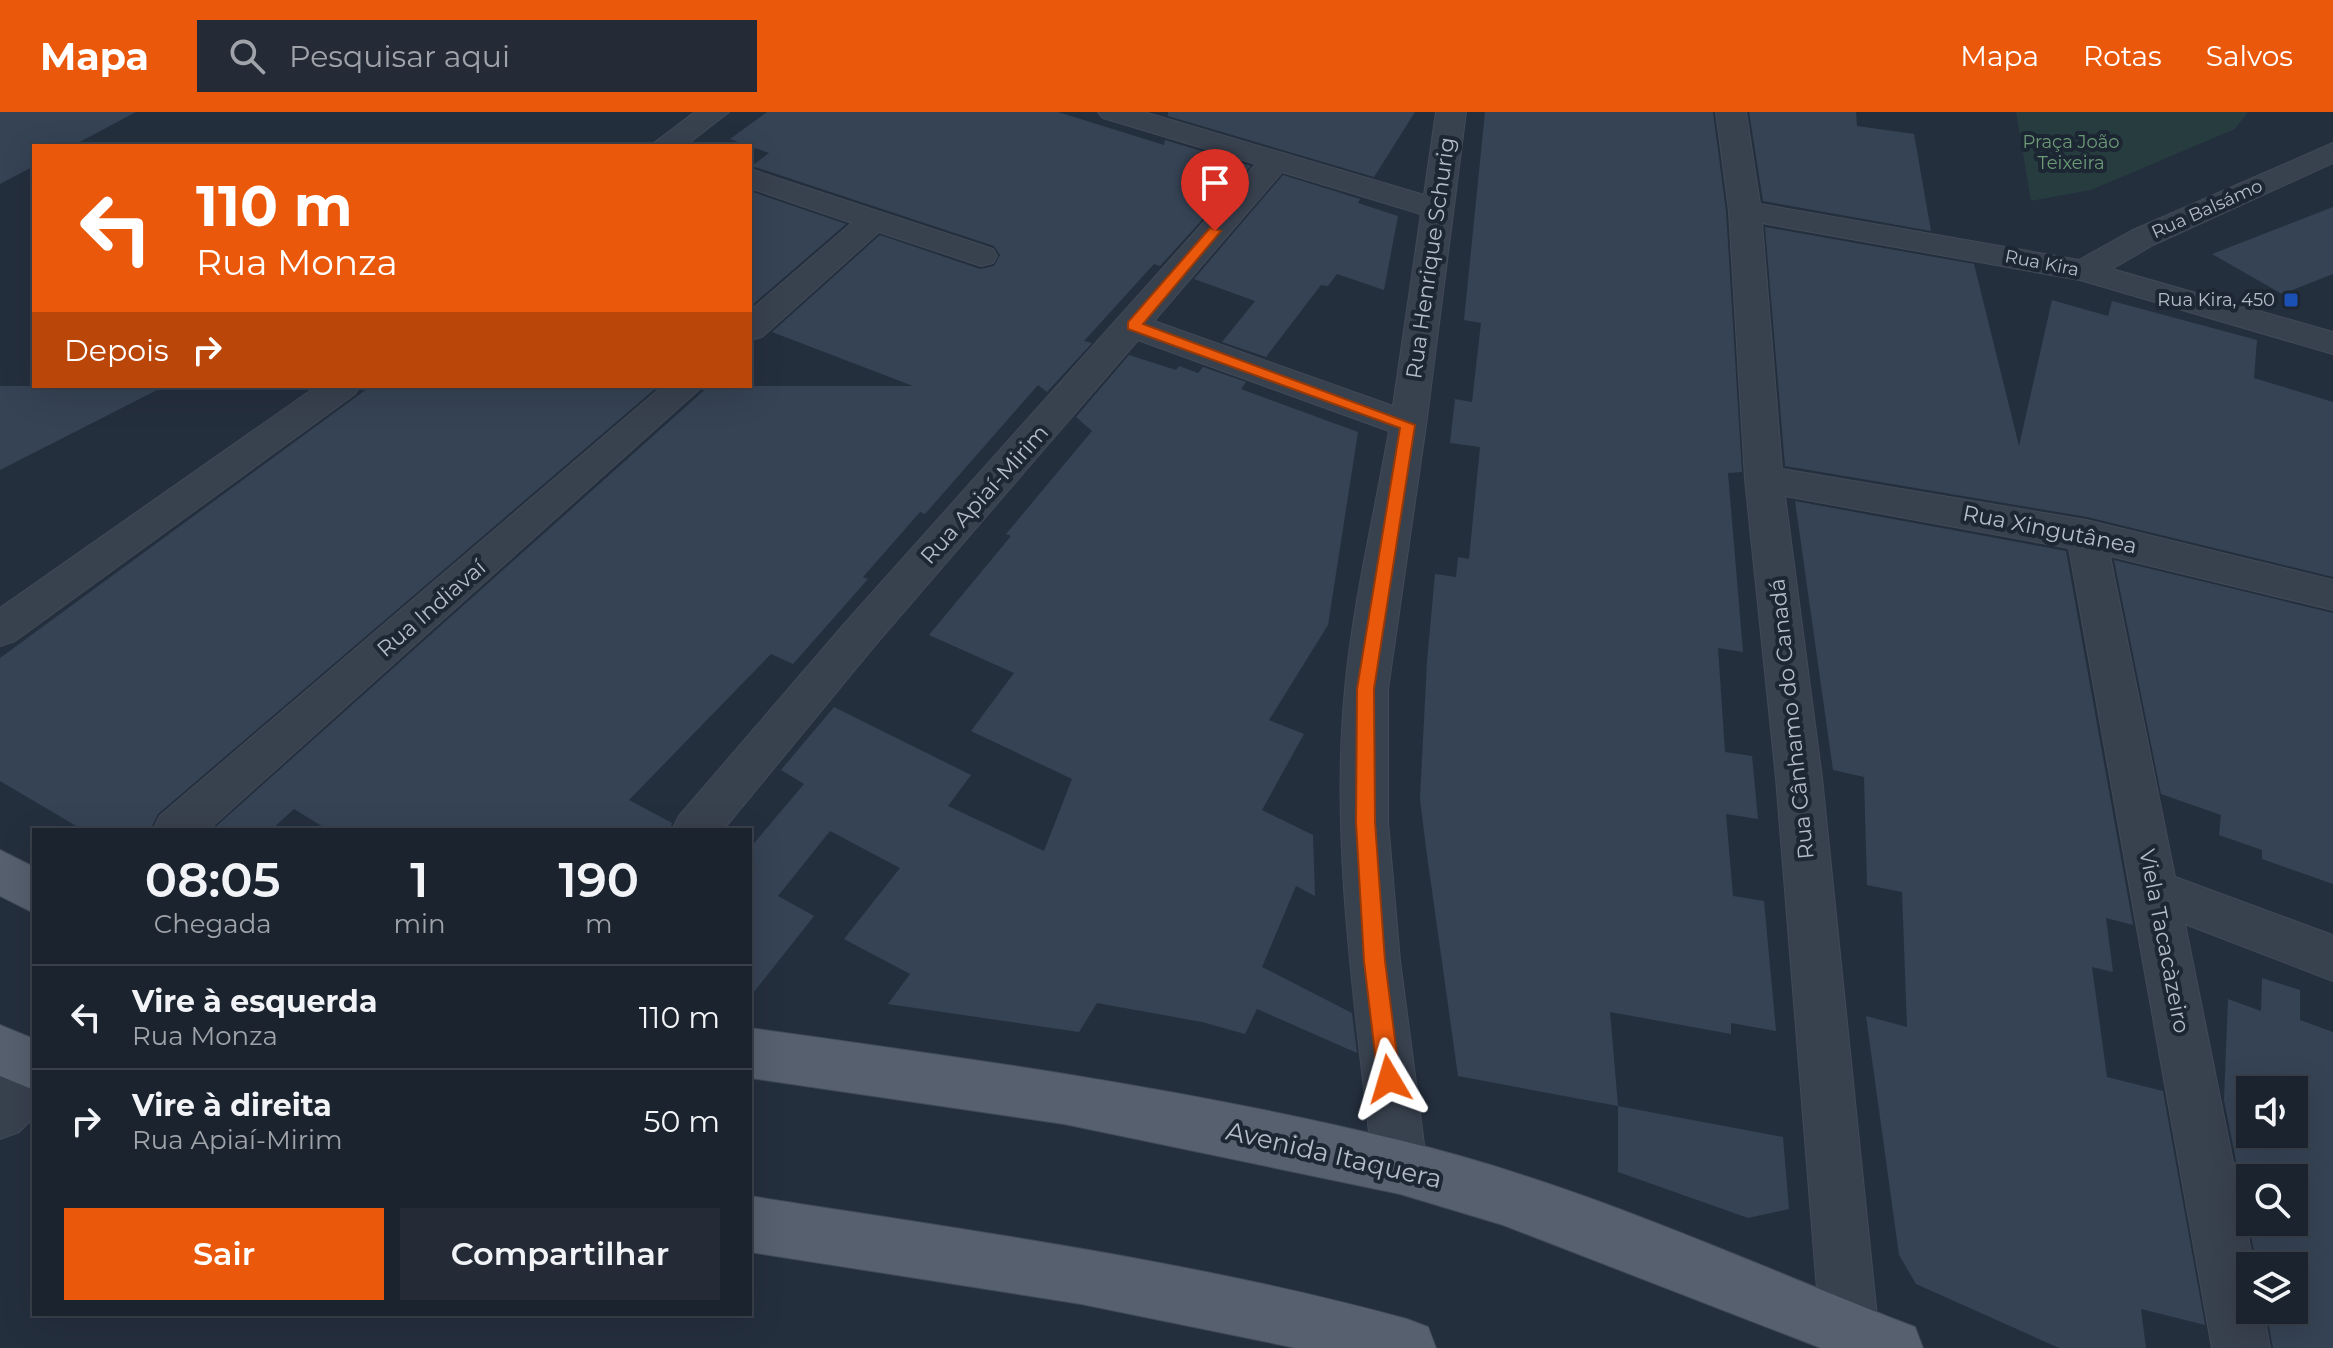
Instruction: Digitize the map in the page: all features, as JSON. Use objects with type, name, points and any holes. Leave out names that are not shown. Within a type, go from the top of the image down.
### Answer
[{"type":"main road","points":[[0,871],[32,891]]},
{"type":"main road","points":[[0,1050],[32,1064]]},
{"type":"main road","name":"Avenida Itaquera","points":[[752,1053],[1064,1098],[1400,1167],[1503,1197],[1872,1338]]},
{"type":"main road","points":[[752,1224],[1128,1286],[1341,1328],[1407,1348]]},
{"type":"street","points":[[668,144],[714,112]]},
{"type":"street","points":[[1113,112],[1436,208]]},
{"type":"street","name":"Rua Henrique Schurig","points":[[1400,1167],[1375,961],[1365,822],[1366,689],[1408,425],[1451,112]]},
{"type":"street","name":"Rua Cânhamo do Canadá","points":[[1731,112],[1745,211],[1764,479],[1799,778],[1872,1338]]},
{"type":"street","name":"Rua Balsámo","points":[[2084,271],[2142,238],[2333,152]]},
{"type":"street","name":"Rua Apiaí-Mirim","points":[[697,828],[861,633],[1276,160]]},
{"type":"street","points":[[752,179],[981,256]]},
{"type":"street","name":"Rua Kira","points":[[1745,211],[2084,271],[2333,343]]},
{"type":"street","points":[[752,327],[874,220]]},
{"type":"street","points":[[1133,326],[1408,425]]},
{"type":"street","points":[[0,630],[339,388]]},
{"type":"street","name":"Rua Indiavaí","points":[[178,828],[683,388]]},
{"type":"street","name":"Rua Xingutânea","points":[[1764,479],[2086,534],[2231,566],[2333,595]]},
{"type":"street","name":"Viela Tacacàzeiro","points":[[2086,534],[2241,1348]]},
{"type":"street","points":[[2156,891],[2333,958]]},
{"type":"street","points":[[0,1113],[32,1082]]},
{"type":"green space","name":"Praça João Teixeira","points":[[2016,112],[2248,112],[2235,129],[2091,190],[2031,201]]},
{"type":"building","points":[[0,112],[136,112],[76,144],[32,144],[32,167],[0,184]]},
{"type":"building","points":[[767,112],[1058,112],[1164,145],[1165,140],[1251,166],[1160,266],[1154,264],[1084,341],[1092,343],[1047,392],[1038,385],[925,514],[920,512],[863,577],[868,579],[793,664],[771,654],[629,800],[672,823],[670,828],[325,828],[294,809],[273,828],[214,828],[707,388],[913,386],[772,332],[880,235],[980,269],[994,266],[1000,255],[994,246],[752,166],[769,153],[752,147],[752,144],[730,139]]},
{"type":"building","points":[[1168,112],[1415,112],[1374,177],[1168,116]]},
{"type":"building","points":[[1485,112],[1713,112],[1726,211],[1742,472],[1728,473],[1743,652],[1718,648],[1725,752],[1752,756],[1758,819],[1726,814],[1733,896],[1764,901],[1776,1031],[1731,1023],[1731,1034],[1610,1012],[1618,1106],[1458,1076],[1426,848],[1420,799],[1435,574],[1456,577],[1458,557],[1469,559],[1480,447],[1450,443],[1455,399],[1472,402],[1481,323],[1464,320]]},
{"type":"building","points":[[1749,112],[1856,112],[1857,126],[1914,134],[1931,231],[1763,201]]},
{"type":"building","points":[[1283,175],[1360,199],[1358,203],[1398,216],[1384,290],[1337,274],[1328,286],[1321,285],[1266,357],[1222,342],[1255,301],[1194,279]]},
{"type":"building","points":[[752,192],[846,224],[752,305]]},
{"type":"building","points":[[2333,207],[2333,274],[2282,294],[2212,254]]},
{"type":"building","points":[[1765,227],[1974,264],[2019,446],[2052,300],[2108,316],[2112,301],[2257,340],[2254,378],[2333,402],[2333,577],[2087,517],[1785,466]]},
{"type":"building","points":[[1129,355],[1176,370],[1179,366],[1198,373],[1203,367],[1246,382],[1241,389],[1358,432],[1328,625],[1269,720],[1304,734],[1262,810],[1313,835],[1315,896],[1296,886],[1262,967],[1352,1013],[1357,1053],[1257,1009],[1245,1034],[1202,1022],[1097,1003],[1079,1032],[888,1004],[910,974],[844,939],[900,868],[830,831],[778,896],[814,916],[752,994],[752,846],[804,784],[781,770],[834,707],[971,775],[948,806],[1044,851],[1072,779],[971,731],[1014,673],[929,635],[1011,536],[1006,534],[1092,431],[1076,417]]},
{"type":"building","points":[[0,386],[161,388],[0,470]]},
{"type":"building","points":[[368,388],[656,388],[158,814],[151,828],[80,828],[0,781],[0,658]]},
{"type":"building","points":[[1795,501],[2066,551],[2133,925],[2106,918],[2113,972],[2092,967],[2107,1077],[2163,1091],[2205,1325],[2141,1309],[2146,1348],[2059,1348],[1916,1284],[1899,1255],[1866,1016],[1907,1027],[1902,892],[1867,885],[1864,777],[1833,770]]},
{"type":"building","points":[[2114,560],[2333,613],[2333,884],[2262,859],[2262,850],[2219,835],[2221,815],[2161,794]]},
{"type":"building","points":[[2262,978],[2300,990],[2300,1020],[2333,1032],[2333,1348],[2273,1348],[2269,1324],[2308,1324],[2308,1252],[2254,1252],[2251,1236],[2308,1236],[2308,1164],[2237,1164],[2224,1100],[2228,999],[2261,1011]]},
{"type":"building","points":[[1618,1106],[1783,1137],[1789,1209],[1748,1218],[1618,1172]]},
{"type":"place","name":"Rua Kira, 450","points":[[2291,300]]},
{"type":"route","points":[[1215,231],[1133,326],[1408,425],[1366,689],[1365,822],[1375,961],[1389,1079]]}]
